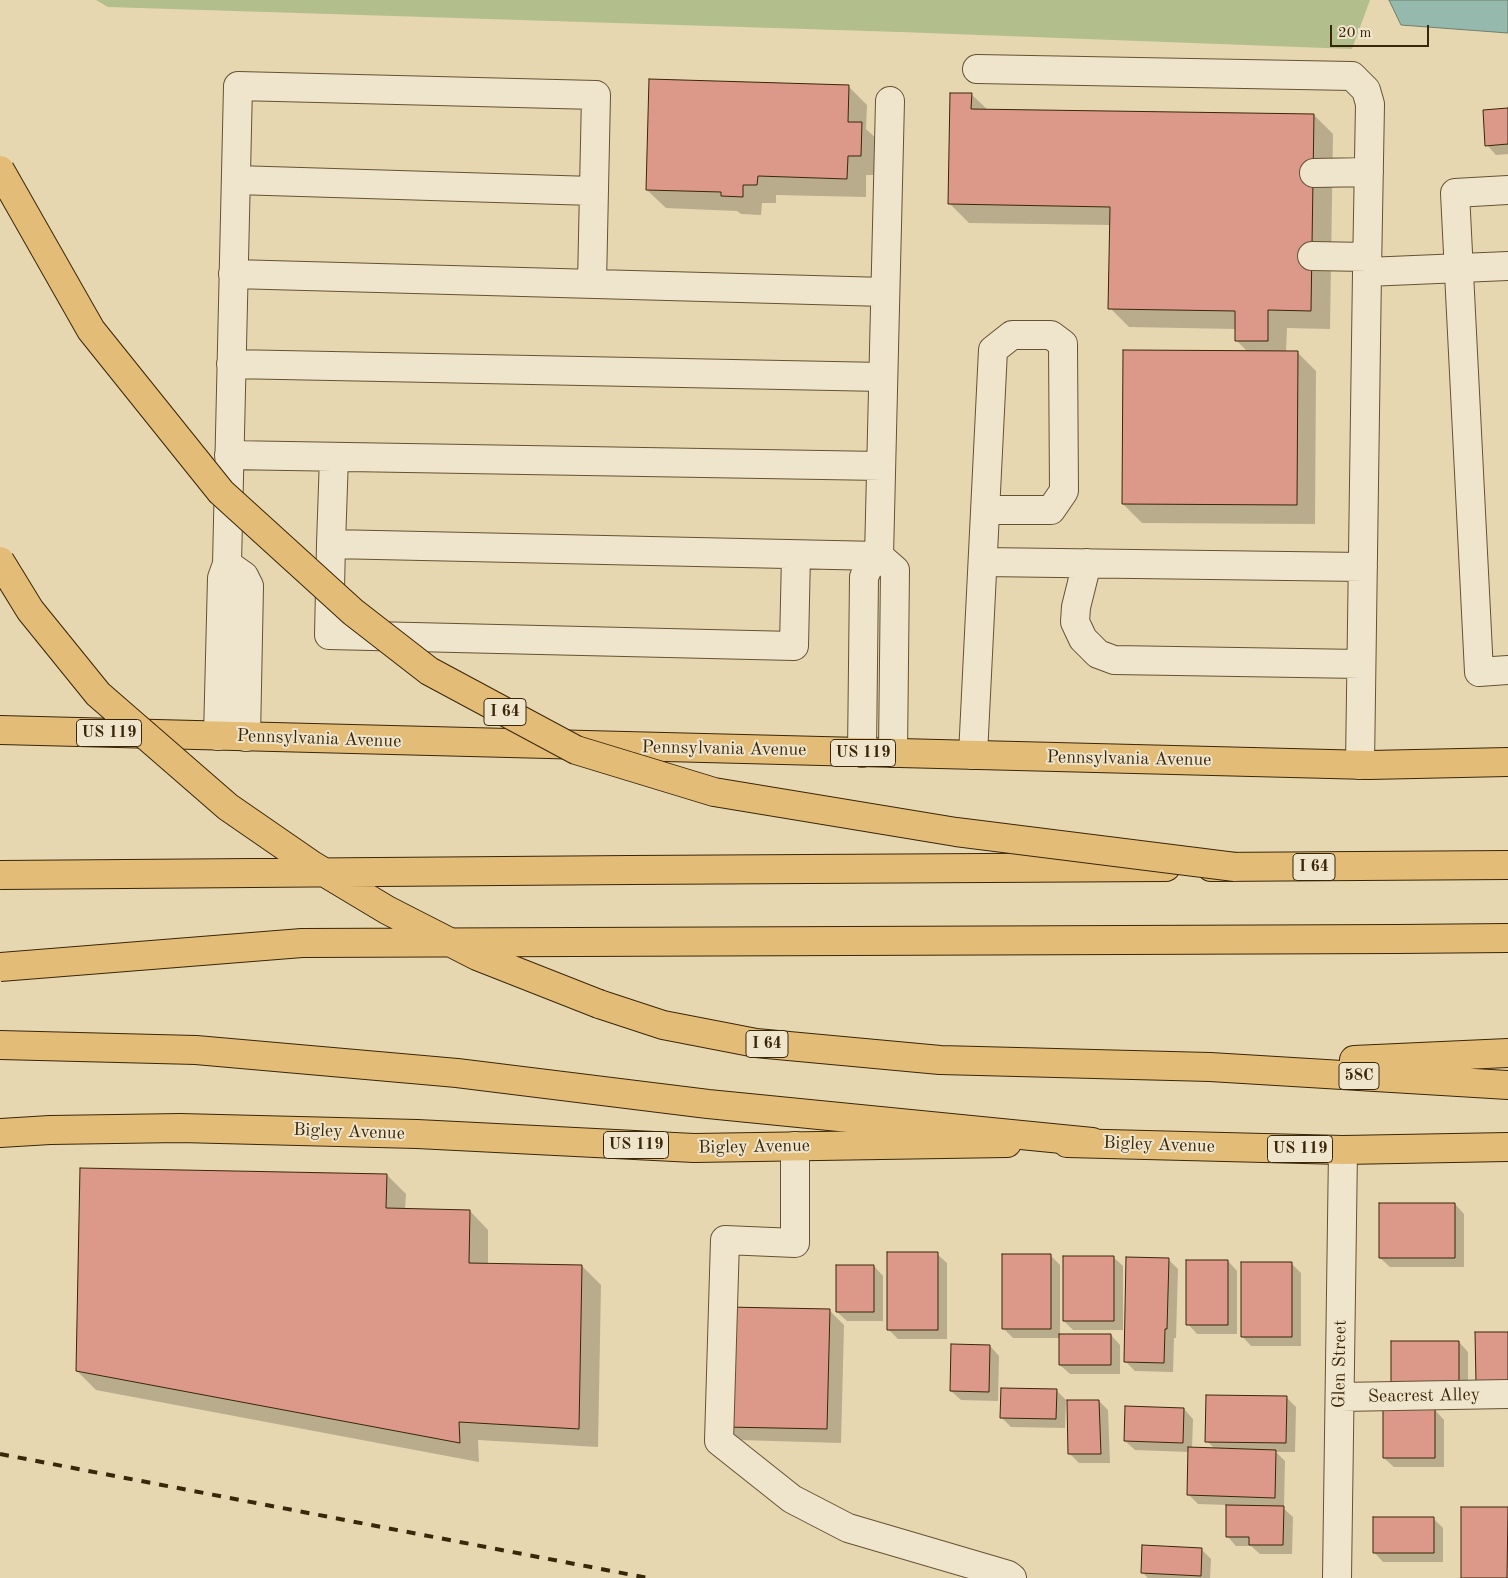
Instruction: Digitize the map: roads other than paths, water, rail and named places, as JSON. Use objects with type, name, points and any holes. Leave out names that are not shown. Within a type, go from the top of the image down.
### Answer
[{"type":"main road","name":"I 64","points":[[0,170],[91,330],[221,492],[353,612],[429,671],[576,750],[714,792],[956,832],[1235,867],[1508,865]]},
{"type":"main road","name":"I 64","points":[[0,562],[30,610],[98,694],[228,807],[312,866],[387,910],[477,956],[598,1004],[663,1025],[766,1044],[940,1060],[1210,1067],[1508,1053]]},
{"type":"main road","name":"Pennsylvania Avenue","points":[[0,730],[1360,765],[1508,762]]},
{"type":"main road","points":[[0,875],[1235,867]]},
{"type":"main road","points":[[0,967],[302,943],[1508,938]]},
{"type":"main road","points":[[0,1045],[196,1050],[457,1074],[708,1104],[1092,1142]]},
{"type":"main road","name":"58C","points":[[1210,1067],[1508,1085]]},
{"type":"main road","name":"Bigley Avenue","points":[[0,1133],[50,1130],[180,1128],[418,1134],[694,1148],[1092,1142],[1343,1150],[1508,1147]]},
{"type":"street","points":[[977,69],[1352,76],[1366,90],[1370,104],[1360,765]]},
{"type":"street","points":[[218,736],[222,578],[227,564],[238,86],[596,95],[592,284]]},
{"type":"street","points":[[862,753],[864,577],[869,566],[879,556],[890,101]]},
{"type":"street","points":[[1314,173],[1369,172]]},
{"type":"street","points":[[236,180],[593,191]]},
{"type":"street","points":[[1508,190],[1455,193],[1479,672],[1508,670]]},
{"type":"street","points":[[1312,256],[1367,264],[1458,268],[1508,266]]},
{"type":"street","points":[[234,274],[885,292]]},
{"type":"street","points":[[974,755],[993,350],[1012,334],[1052,334],[1063,344],[1064,491],[1052,510],[986,510]]},
{"type":"street","points":[[231,364],[883,377]]},
{"type":"street","points":[[229,455],[881,466]]},
{"type":"street","points":[[334,457],[329,635],[794,646],[796,554]]},
{"type":"street","points":[[331,544],[879,556],[895,570],[893,753]]},
{"type":"street","points":[[983,562],[1363,567]]},
{"type":"street","points":[[1087,563],[1076,606],[1075,622],[1083,639],[1098,654],[1114,660],[1361,664]]},
{"type":"street","points":[[227,564],[244,576],[248,586],[246,737]]},
{"type":"street","points":[[795,1146],[796,1243],[725,1240],[719,1441],[792,1499],[848,1528],[1008,1575],[1012,1578]]},
{"type":"street","name":"Glen Street","points":[[1337,1578],[1343,1150]]},
{"type":"street","name":"Seacrest Alley","points":[[1340,1398],[1508,1394]]},
{"type":"water","points":[[1389,0],[1508,0],[1508,33],[1401,25]]},
{"type":"railway","points":[[0,1454],[648,1578]]}]
